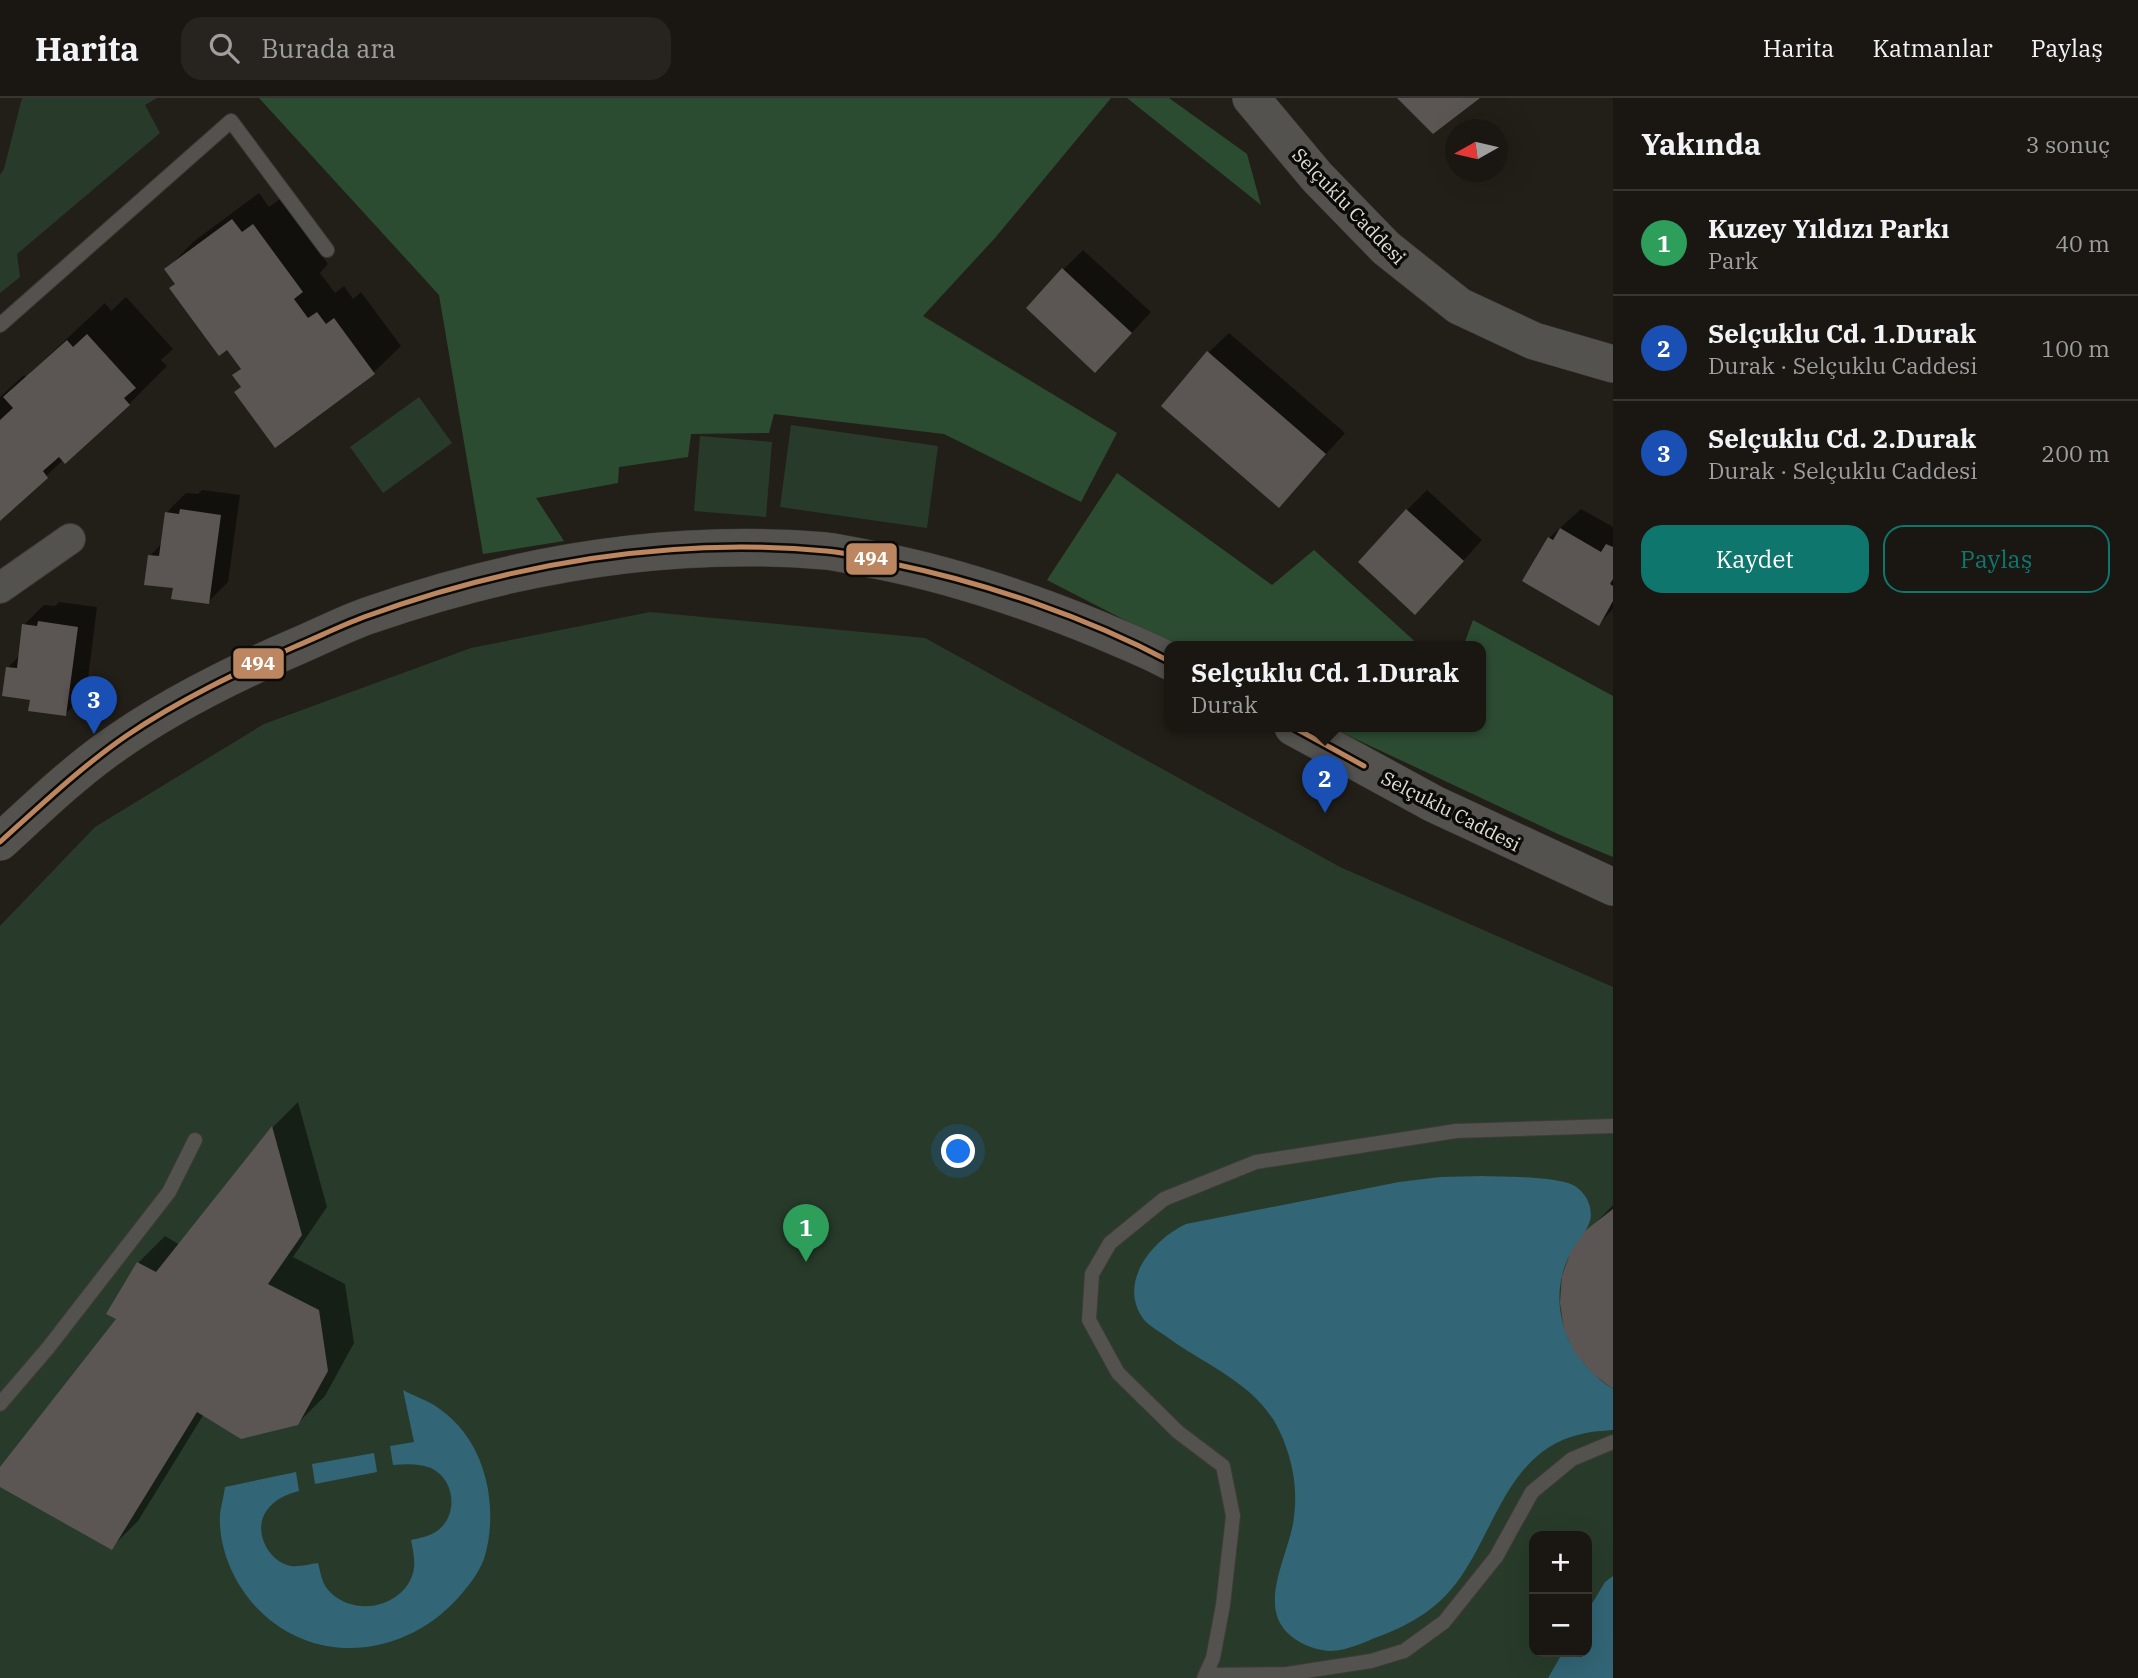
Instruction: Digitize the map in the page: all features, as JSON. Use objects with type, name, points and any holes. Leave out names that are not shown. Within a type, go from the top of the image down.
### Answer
[{"type":"street","name":"Selçuklu Caddesi","points":[[1251,98],[1317,177],[1386,248],[1459,306],[1534,341],[1613,364]]},
{"type":"street","points":[[0,588],[70,539]]},
{"type":"street","points":[[0,842],[59,787],[106,750],[222,680],[366,616],[510,574],[602,557],[643,551],[698,549],[766,548],[829,552],[910,567],[978,585],[1053,611],[1164,659]]},
{"type":"street","name":"Selçuklu Caddesi","points":[[1302,732],[1434,804],[1613,887]]},
{"type":"lane","points":[[0,325],[231,121],[327,250]]},
{"type":"lane","points":[[1613,1126],[1456,1131],[1256,1162],[1164,1199],[1110,1243],[1092,1274],[1090,1320],[1118,1373],[1178,1432],[1223,1466],[1233,1516],[1223,1605],[1213,1658],[1205,1676],[1287,1674],[1371,1661],[1404,1651],[1444,1622],[1453,1611],[1496,1557],[1532,1492],[1572,1459],[1613,1442]]},
{"type":"lane","points":[[0,1404],[48,1348],[170,1192],[195,1140]]},
{"type":"green space","points":[[22,98],[157,98],[145,105],[160,133],[17,254],[20,277],[0,293],[0,175],[4,169]]},
{"type":"green space","points":[[259,98],[1111,98],[995,238],[923,316],[1117,433],[1081,502],[944,434],[774,414],[769,433],[691,434],[688,457],[619,467],[618,483],[536,498],[564,541],[483,554],[439,295]]},
{"type":"green space","points":[[1127,98],[1169,98],[1247,154],[1261,205]]},
{"type":"green space","points":[[419,397],[452,443],[383,493],[350,447]]},
{"type":"green space","points":[[791,425],[938,446],[927,528],[780,507]]},
{"type":"green space","points":[[700,436],[772,442],[766,517],[694,511]]},
{"type":"green space","points":[[1117,473],[1272,585],[1314,550],[1414,641],[1165,641],[1047,580]]},
{"type":"green space","points":[[650,612],[925,638],[1340,867],[1613,987],[1613,1678],[0,1678],[0,926],[95,827],[264,724],[471,648]]},
{"type":"green space","points":[[1473,620],[1613,696],[1613,857],[1560,835],[1341,732],[1486,732],[1486,641],[1465,641]]},
{"type":"water","points":[[1482,1176],[1525,1177],[1568,1183],[1579,1189],[1586,1198],[1590,1221],[1566,1263],[1559,1300],[1561,1317],[1575,1350],[1585,1365],[1613,1389],[1613,1430],[1582,1434],[1558,1442],[1538,1456],[1521,1473],[1508,1492],[1460,1578],[1434,1606],[1392,1631],[1349,1648],[1320,1650],[1291,1636],[1281,1624],[1276,1610],[1275,1595],[1295,1506],[1293,1472],[1279,1430],[1258,1400],[1244,1388],[1144,1320],[1136,1303],[1134,1289],[1137,1275],[1152,1250],[1186,1224],[1399,1182]]},
{"type":"water","points":[[403,1390],[446,1414],[462,1430],[474,1448],[483,1469],[489,1499],[490,1530],[484,1559],[476,1575],[457,1599],[436,1618],[412,1633],[387,1643],[360,1648],[333,1647],[307,1641],[282,1629],[259,1610],[236,1578],[225,1553],[220,1527],[225,1487],[296,1472],[299,1491],[277,1500],[263,1518],[262,1535],[269,1552],[291,1566],[318,1563],[322,1579],[331,1593],[353,1605],[378,1605],[389,1601],[408,1585],[413,1573],[411,1540],[437,1531],[449,1516],[451,1507],[449,1489],[439,1473],[421,1465],[393,1465],[390,1446],[414,1442]]},
{"type":"water","points":[[374,1453],[377,1472],[315,1484],[312,1464]]},
{"type":"water","points":[[1613,1576],[1613,1678],[1548,1678],[1560,1657],[1592,1657],[1592,1604],[1605,1582]]},
{"type":"building","points":[[1397,98],[1480,98],[1453,119],[1445,119],[1445,125],[1433,134]]},
{"type":"building","points":[[232,219],[242,232],[253,224],[303,292],[294,299],[308,318],[317,312],[326,324],[334,318],[375,374],[275,448],[234,392],[241,387],[232,375],[241,369],[227,350],[219,356],[169,288],[175,284],[164,269]]},
{"type":"building","points":[[1062,268],[1132,333],[1095,373],[1026,308]]},
{"type":"building","points":[[87,334],[136,388],[124,398],[130,405],[65,464],[59,457],[43,471],[48,478],[0,521],[0,420],[13,408],[3,397],[67,340],[73,347]]},
{"type":"building","points":[[1207,351],[1326,454],[1279,508],[1161,406]]},
{"type":"building","points":[[180,509],[221,515],[209,604],[171,599],[173,588],[144,585],[148,555],[159,556],[165,512],[179,514]]},
{"type":"building","points":[[1406,509],[1464,561],[1415,615],[1358,562]]},
{"type":"building","points":[[1560,528],[1601,552],[1606,544],[1613,547],[1613,579],[1610,584],[1613,586],[1613,601],[1599,626],[1522,581],[1548,537],[1553,540]]},
{"type":"building","points":[[38,621],[78,627],[66,716],[28,711],[30,700],[2,696],[6,667],[17,668],[22,624],[37,626]]},
{"type":"building","points":[[272,1126],[302,1235],[268,1284],[319,1310],[328,1371],[298,1425],[241,1439],[197,1412],[112,1550],[0,1487],[0,1467],[116,1319],[106,1314],[137,1262],[156,1272]]},
{"type":"building","points":[[1613,1209],[1613,1389],[1592,1373],[1575,1353],[1564,1329],[1560,1303],[1562,1276],[1571,1251],[1586,1230]]},
{"type":"transit line","name":"494","points":[[0,842],[77,773],[126,736],[187,699],[251,667],[355,620],[419,598],[533,569],[591,559],[650,551],[768,547],[852,555],[1000,591],[1070,616],[1164,658]]},
{"type":"transit line","name":"494","points":[[1302,732],[1364,766]]},
{"type":"place","name":"Selçuklu Cd. 2.Durak","points":[[94,734]]},
{"type":"place","name":"Selçuklu Cd. 1.Durak","points":[[1325,813]]},
{"type":"place","name":"Kuzey Yıldızı Parkı","points":[[806,1262]]}]
